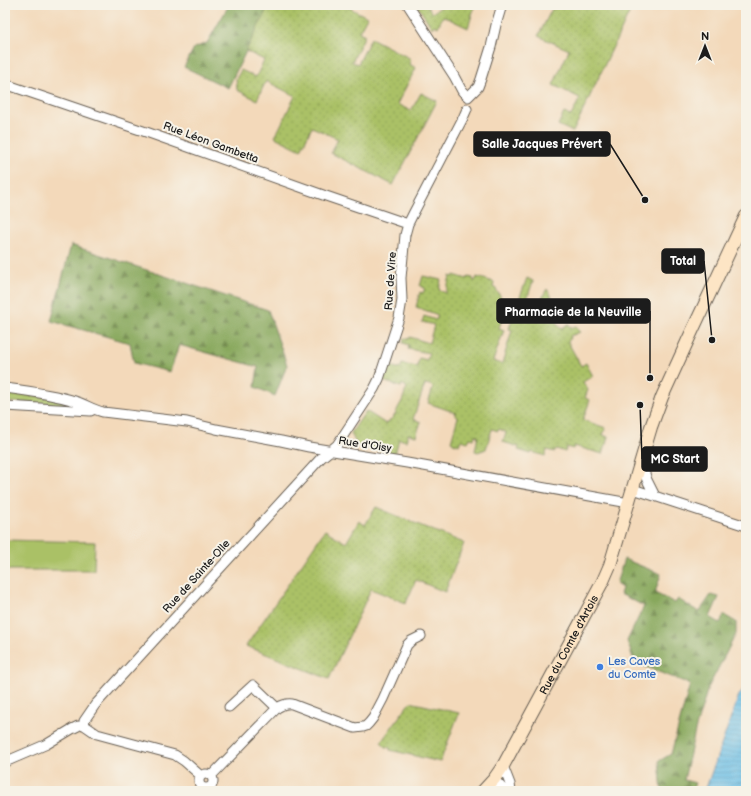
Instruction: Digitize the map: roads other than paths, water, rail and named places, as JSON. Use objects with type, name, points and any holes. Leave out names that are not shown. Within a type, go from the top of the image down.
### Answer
[{"type":"main road","name":"Rue du Comte d'Artois","points":[[483,791],[503,766],[603,581],[610,565],[651,427],[662,397],[746,216]]},
{"type":"street","points":[[408,5],[454,76],[462,91],[468,97],[478,87],[481,79],[502,5]]},
{"type":"street","name":"Rue Léon Gambetta","points":[[5,84],[408,224]]},
{"type":"street","name":"Rue de Vire","points":[[331,451],[337,445],[379,380],[400,312],[402,300],[401,282],[405,235],[408,224],[464,118],[467,109]]},
{"type":"street","name":"Rue d'Oisy","points":[[5,388],[68,399],[97,411]]},
{"type":"street","name":"Rue d'Oisy","points":[[5,406],[97,411],[187,422],[331,451],[419,465],[629,503]]},
{"type":"street","name":"Rue de Sainte-Olle","points":[[5,762],[47,744],[82,724],[95,705],[207,582],[321,458],[331,451]]},
{"type":"street","points":[[641,462],[647,480],[655,496]]},
{"type":"street","points":[[633,489],[746,526]]},
{"type":"street","points":[[211,776],[277,708],[284,704],[292,704],[355,728],[366,726],[381,704],[406,645],[421,636]]},
{"type":"street","points":[[229,707],[253,685],[277,708]]},
{"type":"street","points":[[82,724],[97,734],[175,756],[188,763],[201,776]]},
{"type":"street","points":[[503,766],[511,791]]},
{"type":"street","points":[[201,776],[206,774],[211,776]]},
{"type":"street","points":[[201,776],[199,781],[206,789],[213,782],[211,776]]},
{"type":"street","points":[[494,779],[505,791]]},
{"type":"water","points":[[746,680],[746,781],[742,791],[705,791],[739,695],[742,692]]},
{"type":"place","name":"Salle Jacques Prévert","points":[[645,200]]},
{"type":"place","name":"Total","points":[[712,340]]},
{"type":"place","name":"Pharmacie de la Neuville","points":[[650,378]]},
{"type":"place","name":"MC Start","points":[[640,405]]},
{"type":"place","name":"Les Caves du Comte","points":[[600,667]]}]
